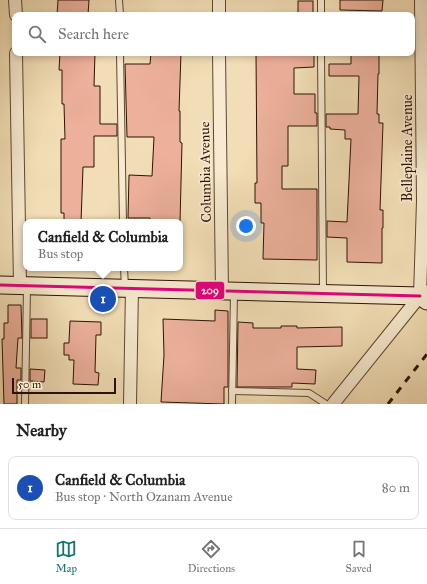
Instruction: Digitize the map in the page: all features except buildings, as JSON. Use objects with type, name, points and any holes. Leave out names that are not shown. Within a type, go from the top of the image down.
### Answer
[{"type":"street","points":[[15,0],[16,12]]},
{"type":"street","points":[[218,0],[219,12]]},
{"type":"street","name":"Belleplaine Avenue","points":[[421,0],[425,295]]},
{"type":"street","points":[[16,56],[23,257]]},
{"type":"street","name":"Columbia Avenue","points":[[219,56],[228,291]]},
{"type":"street","points":[[23,271],[24,286]]},
{"type":"street","points":[[0,285],[425,295]]},
{"type":"street","points":[[128,288],[130,404]]},
{"type":"street","points":[[333,404],[425,295]]},
{"type":"lane","points":[[119,0],[120,12]]},
{"type":"lane","points":[[321,0],[321,12]]},
{"type":"lane","points":[[120,56],[123,219]]},
{"type":"lane","points":[[321,56],[323,293]]},
{"type":"lane","points":[[125,271],[128,288]]},
{"type":"lane","points":[[24,286],[25,404]]},
{"type":"lane","points":[[228,291],[232,404]]},
{"type":"lane","points":[[232,391],[309,393],[326,404]]},
{"type":"railway","points":[[388,404],[427,354]]},
{"type":"transit line","name":"209","points":[[0,285],[420,296]]},
{"type":"place","name":"Canfield & Columbia","points":[[103,299]]}]
